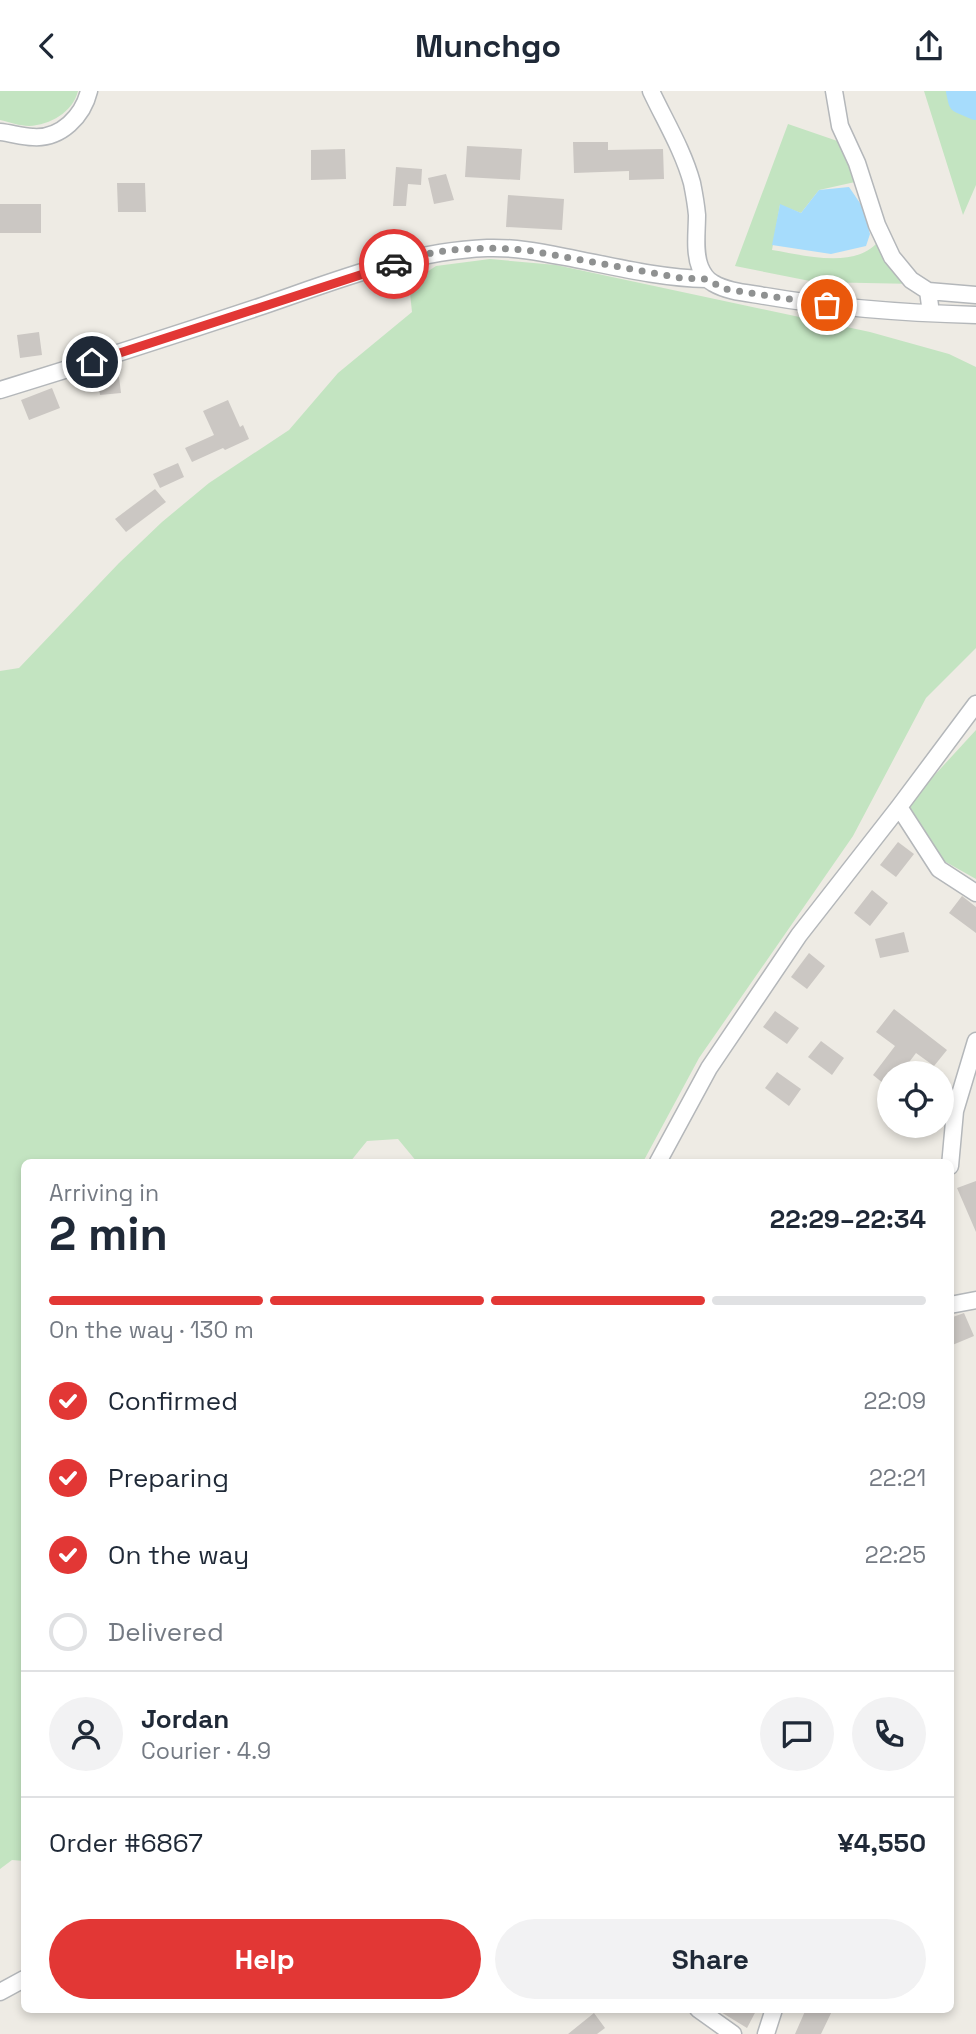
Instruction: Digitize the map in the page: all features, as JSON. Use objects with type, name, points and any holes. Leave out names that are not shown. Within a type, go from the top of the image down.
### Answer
[{"type":"street","points":[[0,132],[35,138],[51,135],[72,123],[84,109],[89,91]]},
{"type":"street","points":[[651,91],[682,155],[692,183],[697,211],[697,254],[706,279]]},
{"type":"street","points":[[834,91],[841,126],[857,163],[877,225],[892,257],[911,280],[928,291],[976,295]]},
{"type":"street","points":[[0,390],[394,263],[450,250],[526,250],[680,278],[706,279],[725,289],[774,297],[900,312],[976,314]]},
{"type":"street","points":[[928,291],[931,313]]},
{"type":"street","points":[[660,1159],[709,1068],[799,935],[976,704]]},
{"type":"street","points":[[899,807],[939,869],[976,893]]},
{"type":"street","points":[[951,1159],[955,1111],[976,1041]]},
{"type":"street","points":[[954,1304],[976,1300]]},
{"type":"street","points":[[0,1992],[21,1981]]},
{"type":"street","points":[[704,2013],[733,2034]]},
{"type":"street","points":[[766,2034],[773,2013]]},
{"type":"green space","points":[[0,91],[78,91],[71,105],[60,116],[29,126],[0,120]]},
{"type":"green space","points":[[924,91],[976,91],[976,185],[963,215]]},
{"type":"green space","points":[[788,124],[849,145],[855,182],[819,190],[801,213],[780,205],[772,250],[814,257],[843,258],[869,250],[879,241],[917,284],[815,282],[735,266]]},
{"type":"green space","points":[[490,259],[556,265],[870,332],[949,354],[976,367],[976,648],[926,698],[853,836],[699,1058],[645,1159],[415,1159],[398,1139],[367,1141],[352,1159],[21,1159],[21,1861],[12,1860],[0,1869],[0,671],[19,668],[162,522],[209,483],[289,430],[338,373],[412,312],[409,284],[436,266]]},
{"type":"green space","points":[[976,730],[976,879],[944,861],[908,804]]},
{"type":"water","points":[[849,187],[862,206],[870,234],[866,246],[831,254],[772,245],[780,204],[801,213],[819,190]]},
{"type":"building","points":[[573,142],[608,142],[608,150],[663,149],[664,179],[629,180],[629,171],[574,173]]},
{"type":"building","points":[[467,146],[522,149],[520,180],[465,177]]},
{"type":"building","points":[[345,149],[346,179],[311,180],[311,150]]},
{"type":"building","points":[[396,167],[422,169],[421,185],[408,184],[406,206],[393,206]]},
{"type":"building","points":[[446,174],[454,200],[434,204],[428,178]]},
{"type":"building","points":[[117,183],[145,183],[146,212],[118,212]]},
{"type":"building","points":[[508,195],[564,199],[562,230],[506,227]]},
{"type":"building","points":[[0,204],[41,204],[41,233],[0,233]]},
{"type":"building","points":[[39,332],[42,355],[20,358],[17,335]]},
{"type":"building","points":[[119,377],[121,393],[100,395],[98,379]]},
{"type":"building","points":[[52,388],[60,408],[29,420],[21,400]]},
{"type":"building","points":[[228,400],[240,427],[243,425],[249,439],[192,462],[185,448],[214,435],[203,411]]},
{"type":"building","points":[[178,463],[184,477],[160,488],[153,474]]},
{"type":"building","points":[[155,489],[166,502],[126,532],[115,519]]},
{"type":"building","points":[[898,842],[914,854],[896,877],[880,865]]},
{"type":"building","points":[[872,890],[888,903],[870,926],[854,913]]},
{"type":"building","points":[[962,896],[976,907],[976,933],[949,913]]},
{"type":"building","points":[[904,932],[909,952],[880,958],[875,939]]},
{"type":"building","points":[[809,953],[825,966],[807,989],[791,977]]},
{"type":"building","points":[[894,1009],[947,1050],[938,1061],[927,1061],[916,1053],[910,1061],[884,1061],[895,1046],[876,1032]]},
{"type":"building","points":[[775,1011],[799,1028],[787,1044],[763,1027]]},
{"type":"building","points":[[821,1041],[844,1058],[832,1075],[808,1057]]},
{"type":"building","points":[[777,1072],[801,1089],[789,1106],[765,1088]]},
{"type":"building","points":[[976,1181],[976,1232],[957,1188]]},
{"type":"building","points":[[964,1313],[974,1336],[954,1344],[954,1317]]},
{"type":"building","points":[[594,2013],[605,2028],[597,2034],[568,2034]]},
{"type":"building","points":[[723,2013],[755,2013],[747,2028]]},
{"type":"building","points":[[804,2013],[831,2013],[821,2034],[795,2034]]},
{"type":"waterway","points":[[960,91],[962,100],[976,106]]},
{"type":"way so far","points":[[394,264],[420,255],[450,250],[526,250],[680,278],[706,279],[725,289],[827,305]]},
{"type":"route","points":[[92,362],[394,264]]}]
